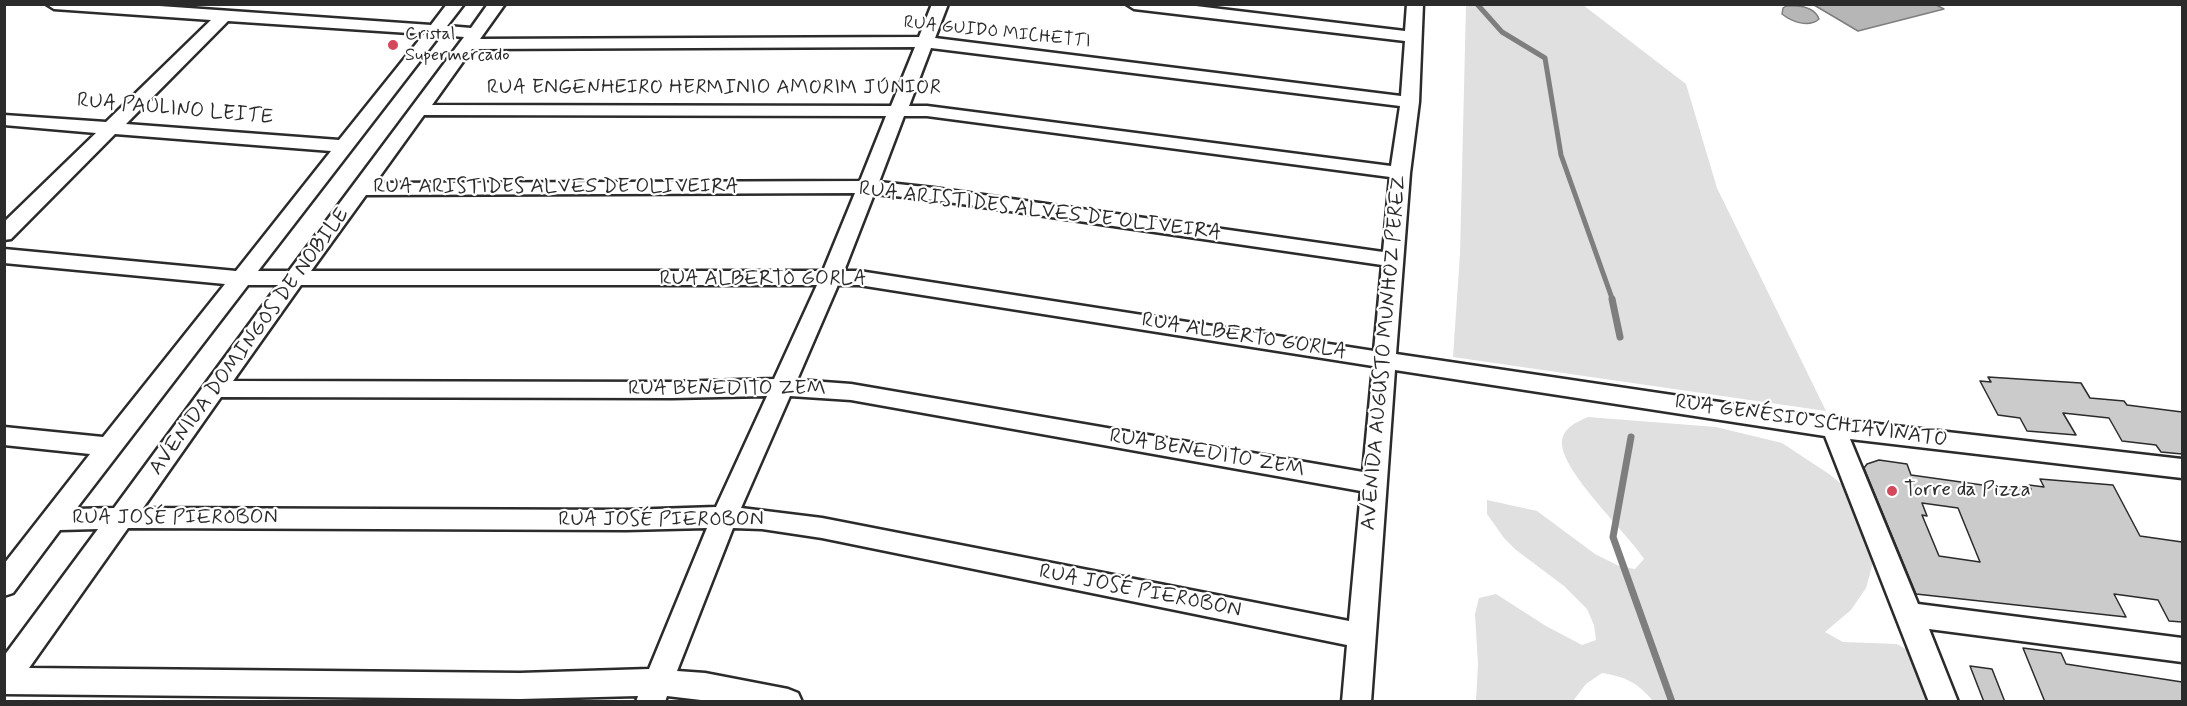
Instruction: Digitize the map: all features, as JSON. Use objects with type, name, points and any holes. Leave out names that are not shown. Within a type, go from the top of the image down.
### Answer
[{"type":"street","name":"RUA GUIDO MICHETTI","points":[[54,4],[434,32],[472,39],[925,42],[1410,102]]},
{"type":"street","name":"AVENIDA DOMINGOS DE NOBILE","points":[[4,585],[343,146],[456,4]]},
{"type":"street","name":"AVENIDA DOMINGOS DE NOBILE","points":[[4,680],[294,279],[497,4]]},
{"type":"street","points":[[654,692],[724,517],[831,278],[940,4]]},
{"type":"street","points":[[1134,4],[1411,37]]},
{"type":"street","name":"AVENIDA AUGUSTO MUNHOZ PEREZ","points":[[1356,702],[1400,173],[1410,102],[1411,37],[1415,4]]},
{"type":"street","points":[[4,234],[224,16]]},
{"type":"street","name":"RUA ENGENHEIRO HERMINIO AMORIM JÚNIOR","points":[[420,110],[899,110],[971,115],[1400,173]]},
{"type":"street","name":"RUA PAULINO LEITE","points":[[4,120],[343,146]]},
{"type":"street","name":"RUA ARISTIDES ALVES DE OLIVEIRA","points":[[362,189],[868,187],[934,194],[1393,260]]},
{"type":"street","name":"RUA ALBERTO GORLA","points":[[4,256],[241,278],[859,278],[1440,369]]},
{"type":"street","name":"RUA GENÉSIO SCHIAVINATO","points":[[1440,369],[1834,428],[2182,468]]},
{"type":"street","name":"RUA BENEDITO ZEM","points":[[216,389],[672,390],[782,387],[851,392],[1374,484]]},
{"type":"street","points":[[1834,428],[1944,702]]},
{"type":"street","points":[[4,436],[109,447]]},
{"type":"street","name":"RUA JOSÉ PIEROBON","points":[[56,520],[122,518],[626,520],[724,517],[762,519],[822,528],[1362,636]]},
{"type":"street","points":[[1910,615],[2182,650]]},
{"type":"street","points":[[4,680],[520,687],[654,692],[705,686],[788,702]]},
{"type":"shaded area","points":[[1466,5],[1583,5],[1686,84],[1717,188],[1826,411],[1453,357],[1460,254]]},
{"type":"shaded area","points":[[1814,5],[1936,5],[1944,9],[1858,31]]},
{"type":"shaded area","points":[[1786,6],[1801,6],[1810,9],[1819,19],[1810,23],[1795,21],[1782,14]]},
{"type":"shaded area","points":[[1588,417],[1716,427],[1782,443],[1829,474],[1851,492],[1874,559],[1866,588],[1851,610],[1825,632],[1843,642],[1897,644],[1918,656],[1926,701],[1653,701],[1642,689],[1630,681],[1602,673],[1586,684],[1573,701],[1476,701],[1478,664],[1475,614],[1479,598],[1496,594],[1546,626],[1582,645],[1596,640],[1594,625],[1587,609],[1564,586],[1516,550],[1504,538],[1487,514],[1487,500],[1537,511],[1595,554],[1619,566],[1635,569],[1644,559],[1582,484],[1564,453],[1562,441],[1565,432]]},
{"type":"building","points":[[1988,377],[2081,383],[2090,398],[2124,401],[2127,405],[2182,412],[2182,454],[2161,452],[2156,445],[2122,441],[2109,418],[2063,413],[2076,435],[2027,431],[2020,418],[1998,415],[1980,381],[1991,382]]},
{"type":"building","points":[[1879,460],[1907,464],[1911,475],[2011,489],[2010,486],[2031,489],[2029,485],[2044,487],[2040,479],[2113,485],[2140,536],[2182,542],[2182,622],[2169,621],[2158,600],[2114,594],[2126,617],[1916,594],[1864,468],[1867,464]],"holes":[[[1922,503],[1958,508],[1980,562],[1939,556],[1922,515],[1927,516]]]},
{"type":"building","points":[[2023,648],[2061,653],[2066,664],[2182,682],[2182,702],[2045,702]]},
{"type":"building","points":[[1970,666],[1992,669],[2005,702],[1984,702]]},
{"type":"waterway","points":[[1477,4],[1502,32],[1545,58],[1561,155],[1613,301]]},
{"type":"waterway","points":[[1612,299],[1620,337]]},
{"type":"waterway","points":[[1631,437],[1613,537],[1672,702]]},
{"type":"place","name":"Cristal Supermercado","points":[[393,45]]},
{"type":"place","name":"Torre da Pizza","points":[[1892,491]]}]
